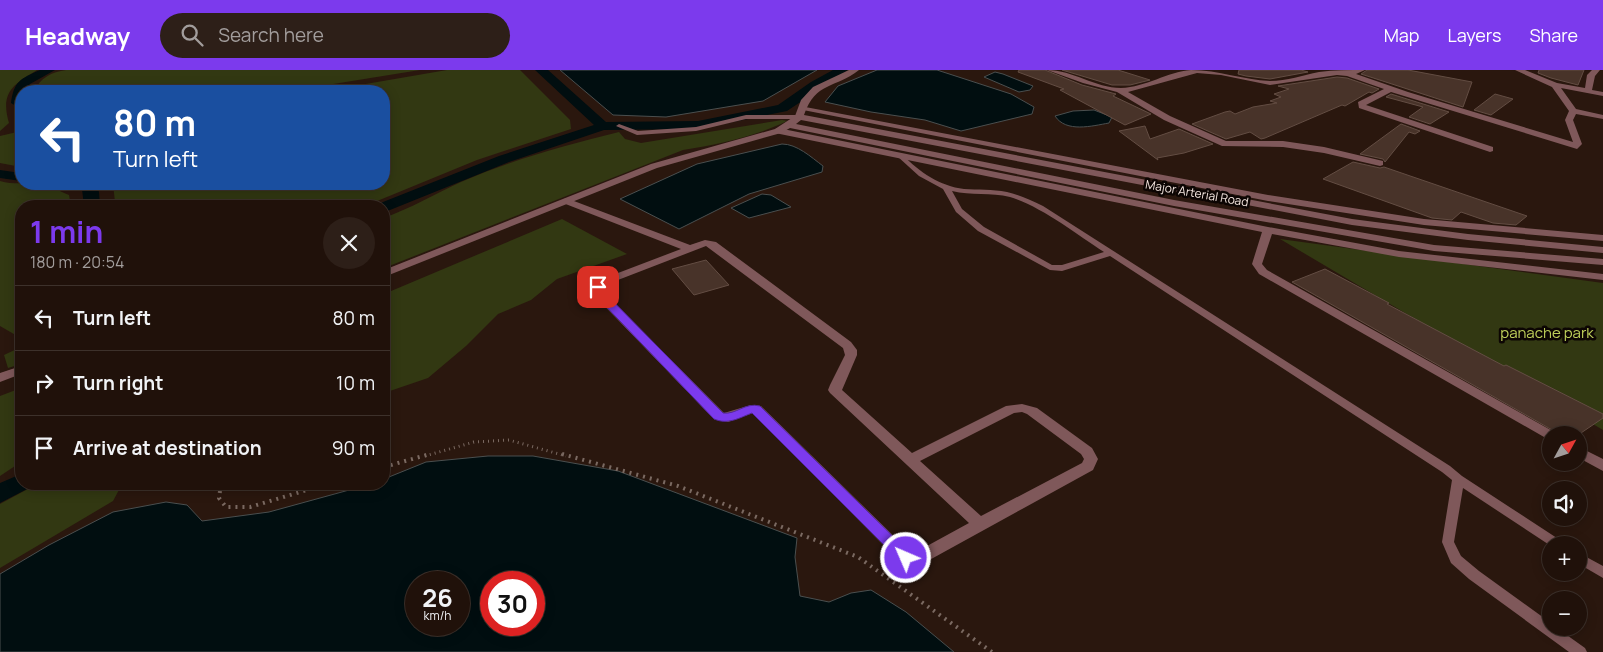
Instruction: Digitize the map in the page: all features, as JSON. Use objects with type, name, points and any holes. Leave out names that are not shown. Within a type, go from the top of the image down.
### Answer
[{"type":"street","points":[[390,272],[654,166],[778,131],[789,125],[801,112],[805,100],[816,88],[855,70]]},
{"type":"street","points":[[1051,70],[1119,90],[1174,121],[1225,144],[1283,144],[1324,150],[1380,163]]},
{"type":"street","points":[[1350,75],[1361,70]]},
{"type":"street","points":[[1519,70],[1555,85],[1603,94]]},
{"type":"street","points":[[1588,92],[1592,75],[1596,70]]},
{"type":"street","points":[[1119,90],[1140,88],[1199,71],[1211,71],[1262,82],[1276,83],[1294,81],[1330,72],[1350,75],[1576,146],[1578,144],[1569,120],[1573,111]]},
{"type":"street","points":[[1555,85],[1573,111],[1603,117]]},
{"type":"street","points":[[1391,89],[1361,104],[1362,106],[1490,149]]},
{"type":"street","points":[[801,112],[1268,198],[1424,222],[1603,238]]},
{"type":"street","name":"Major Arterial Road","points":[[801,112],[1352,222],[1468,238],[1603,250]]},
{"type":"street","name":"Major Arterial Road","points":[[789,125],[1174,202],[1434,248],[1603,262]]},
{"type":"street","points":[[778,131],[1268,230],[1399,254],[1603,277]]},
{"type":"street","points":[[566,201],[690,249]]},
{"type":"street","points":[[1268,230],[1257,264],[1263,272],[1542,431]]},
{"type":"street","points":[[911,460],[1011,409],[1022,408],[1032,411],[1087,452],[1091,459],[1088,466],[918,559],[906,558],[756,409],[752,408],[730,417],[724,418],[719,416],[596,291],[602,283],[705,243],[712,244],[847,345],[851,350],[851,355],[835,390],[980,524]]},
{"type":"street","points":[[0,378],[15,372]]},
{"type":"street","points":[[1588,457],[1603,466]]},
{"type":"lane","points":[[619,126],[637,133],[696,129],[746,117],[801,112]]},
{"type":"lane","points":[[901,156],[917,173],[946,187],[1015,196],[1110,253],[1446,469],[1458,479],[1545,536]]},
{"type":"lane","points":[[946,187],[959,210],[981,229],[1050,267],[1062,268],[1110,253]]},
{"type":"lane","points":[[1458,479],[1448,542],[1456,559],[1474,575],[1580,652]]},
{"type":"lane","points":[[1587,563],[1603,573]]},
{"type":"path","points":[[390,465],[474,442],[509,440],[678,486],[858,557],[992,652]]},
{"type":"path","points":[[221,490],[219,498],[226,507],[250,506],[306,490]]},
{"type":"green space","points":[[0,70],[37,70],[21,80],[11,91],[6,104],[9,123],[0,131]]},
{"type":"green space","points":[[66,70],[420,70],[327,85],[38,85],[47,76]]},
{"type":"green space","points":[[447,70],[520,70],[570,120],[571,129],[477,160],[380,200],[115,200],[114,190],[390,190],[390,85],[360,85]]},
{"type":"green space","points":[[782,120],[787,121],[749,136],[683,150],[390,266],[390,215],[461,182],[519,160],[559,148],[619,132],[625,139],[641,143]]},
{"type":"green space","points":[[15,132],[15,166],[0,163],[0,136]]},
{"type":"green space","points":[[0,181],[15,183],[15,190],[57,190],[69,195],[70,200],[15,200],[15,335],[0,326]]},
{"type":"green space","points":[[562,219],[627,254],[557,279],[531,300],[498,314],[466,346],[428,378],[390,391],[390,291]]},
{"type":"green space","name":"panache park","points":[[1280,239],[1603,283],[1603,430]]},
{"type":"green space","points":[[15,350],[15,366],[8,368],[4,355]]},
{"type":"green space","points":[[15,390],[15,466],[0,476],[0,396]]},
{"type":"green space","points":[[26,490],[119,490],[113,501],[0,568],[0,504]]},
{"type":"shaded area","points":[[560,70],[817,70],[763,101],[666,117],[613,115]]},
{"type":"shaded area","points":[[877,70],[937,70],[1011,94],[1034,107],[1032,114],[961,131],[925,120],[871,112],[825,102],[838,86]]},
{"type":"shaded area","points":[[995,72],[1033,86],[1030,90],[1019,92],[984,77]]},
{"type":"shaded area","points":[[1094,110],[1112,117],[1109,123],[1087,127],[1072,126],[1066,125],[1055,116],[1073,111]]},
{"type":"shaded area","points":[[782,144],[793,146],[809,155],[823,166],[822,172],[749,194],[679,229],[620,199],[697,164]]},
{"type":"shaded area","points":[[762,194],[771,195],[791,207],[749,218],[731,208]]},
{"type":"shaded area","points":[[488,456],[533,456],[618,471],[797,538],[795,557],[800,596],[829,602],[851,593],[871,590],[906,612],[954,652],[0,652],[0,574],[49,545],[113,512],[166,502],[187,505],[202,521],[269,512],[349,490],[390,490],[390,477],[426,462]]},
{"type":"building","points":[[1019,70],[1045,70],[1082,85],[1116,94],[1113,96],[1151,114],[1125,125],[1060,90],[1064,89],[1018,72]]},
{"type":"building","points":[[1062,70],[1118,70],[1150,80],[1130,85],[1112,85]]},
{"type":"building","points":[[1239,70],[1301,70],[1308,72],[1270,79],[1238,74]]},
{"type":"building","points":[[1367,70],[1408,70],[1472,82],[1463,107],[1361,74]]},
{"type":"building","points":[[1539,70],[1584,70],[1578,85],[1538,73]]},
{"type":"building","points":[[1337,77],[1347,78],[1379,89],[1372,93],[1369,92],[1345,106],[1342,105],[1261,139],[1250,132],[1226,139],[1192,124],[1225,112],[1230,111],[1235,114],[1253,107],[1277,103],[1270,101],[1281,97],[1274,94],[1289,89],[1278,86]]},
{"type":"building","points":[[1391,94],[1449,112],[1430,124],[1409,117],[1423,107],[1386,97]]},
{"type":"building","points":[[1495,94],[1513,99],[1491,115],[1474,110]]},
{"type":"building","points":[[1401,124],[1420,131],[1415,134],[1409,132],[1385,162],[1383,159],[1360,154]]},
{"type":"building","points":[[1145,126],[1150,139],[1179,129],[1213,144],[1184,153],[1157,158],[1158,160],[1119,131]]},
{"type":"building","points":[[1353,162],[1380,168],[1384,167],[1527,216],[1516,225],[1493,223],[1461,212],[1452,220],[1432,218],[1323,179]]},
{"type":"building","points":[[706,260],[729,285],[694,295],[672,269]]},
{"type":"building","points":[[1325,269],[1504,366],[1506,365],[1603,414],[1603,418],[1588,428],[1588,426],[1545,426],[1292,282]]},
{"type":"waterway","points":[[22,85],[26,81],[49,70]]},
{"type":"waterway","points":[[541,70],[603,126]]},
{"type":"waterway","points":[[603,126],[698,125],[782,108],[815,85],[842,70]]},
{"type":"waterway","points":[[390,205],[504,159],[603,126]]},
{"type":"waterway","points":[[0,174],[15,176]]},
{"type":"waterway","points":[[90,190],[92,200]]},
{"type":"waterway","points":[[0,494],[15,485]]},
{"type":"route","points":[[598,287],[596,291],[719,416],[724,418],[730,417],[752,408],[756,409],[906,558]]}]
